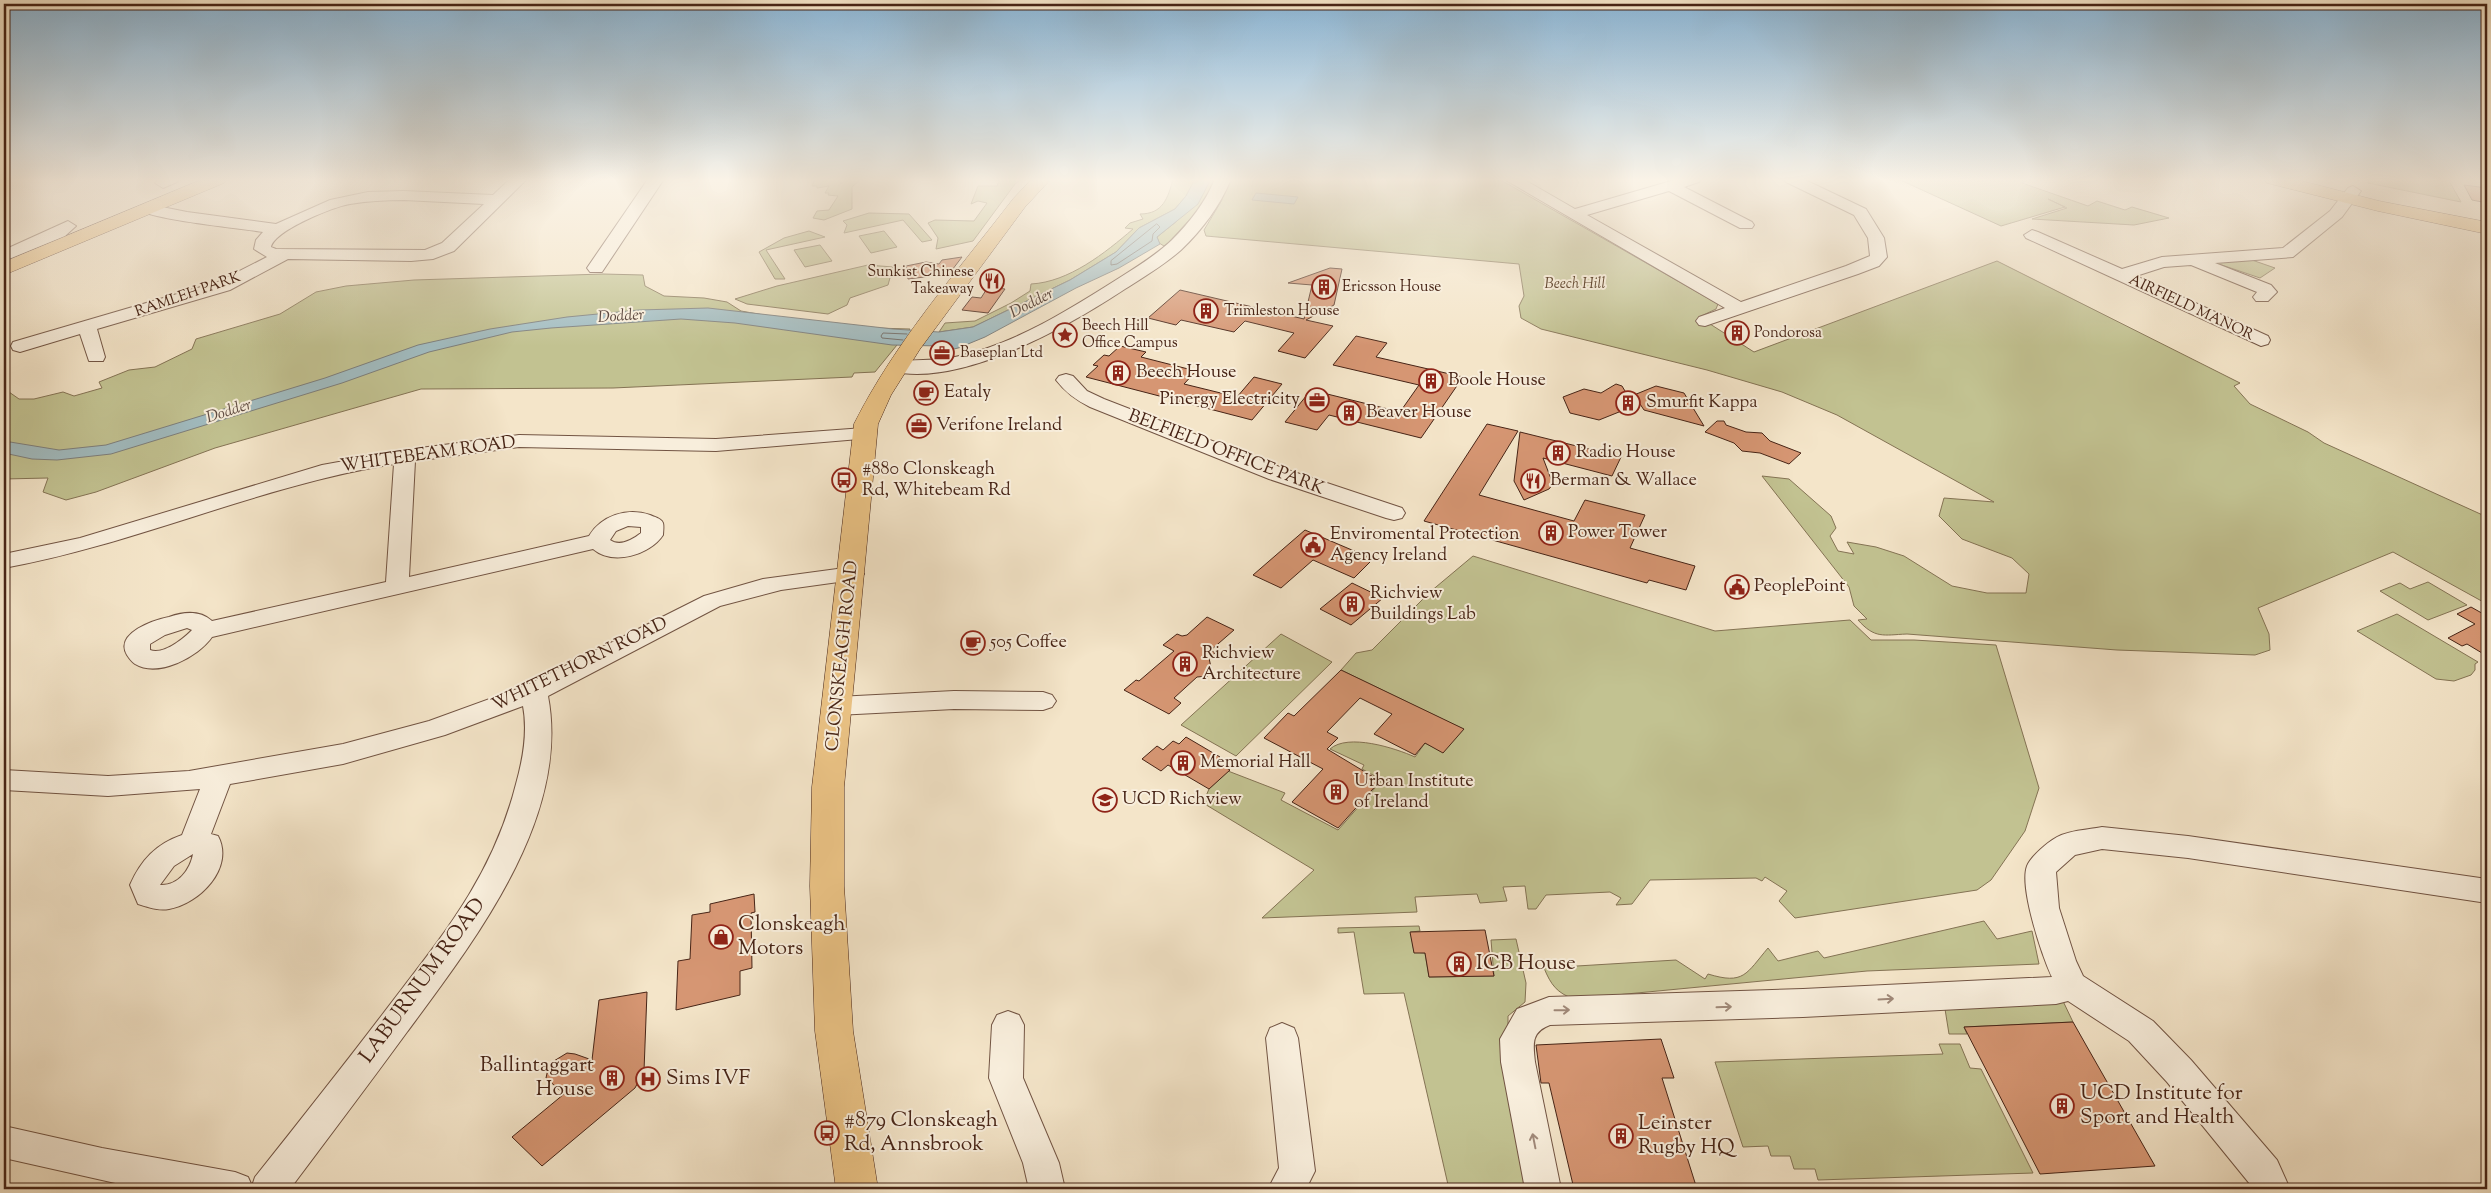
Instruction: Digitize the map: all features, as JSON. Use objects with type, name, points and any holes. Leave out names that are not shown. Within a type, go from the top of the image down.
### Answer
[{"type":"main road","points":[[5,258],[30,258],[86,235]]},
{"type":"main road","name":"CLONSKEAGH ROAD","points":[[857,1189],[834,1031],[827,886],[828,787],[852,574],[864,434],[872,410],[910,347],[995,235]]},
{"type":"street","points":[[5,258],[54,235]]},
{"type":"street","name":"RAMLEH PARK","points":[[270,235],[266,238],[262,249],[274,254],[411,256],[427,255],[448,247],[461,235]]},
{"type":"street","points":[[596,268],[618,235]]},
{"type":"street","points":[[898,366],[939,366],[984,354],[1032,334],[1095,301],[1149,266],[1187,235]]},
{"type":"street","points":[[1611,235],[1740,308]]},
{"type":"street","points":[[1705,321],[1861,267],[1876,260],[1880,254],[1874,235]]},
{"type":"street","name":"AIRFIELD MANOR","points":[[2032,235],[2261,340]]},
{"type":"street","points":[[2121,275],[2162,262],[2287,252],[2309,235]]},
{"type":"street","name":"RAMLEH PARK","points":[[20,346],[224,286],[286,254]]},
{"type":"street","points":[[2193,260],[2265,289],[2268,292],[2262,297]]},
{"type":"street","points":[[87,327],[96,357]]},
{"type":"street","name":"BELFIELD OFFICE PARK","points":[[1066,380],[1080,395],[1097,403],[1277,474],[1394,513]]},
{"type":"street","name":"WHITEBEAM ROAD","points":[[4,561],[79,545],[329,469],[405,456],[519,441],[549,440],[716,445],[864,434]]},
{"type":"street","points":[[397,586],[405,456]]},
{"type":"street","points":[[204,631],[598,541]]},
{"type":"street","name":"WHITETHORN ROAD","points":[[4,780],[108,786],[219,777],[343,754],[436,728],[534,692],[712,601],[731,594],[756,587],[852,574]]},
{"type":"street","name":"LABURNUM ROAD","points":[[268,1189],[439,965],[484,900],[513,838],[529,790],[539,743],[538,708],[534,692]]},
{"type":"street","points":[[837,706],[954,700],[1043,700]]},
{"type":"street","points":[[193,842],[219,777]]},
{"type":"street","points":[[2272,1189],[2264,1172],[2179,1071],[2141,1031],[2072,986],[2060,961],[2044,908],[2041,868],[2067,845],[2102,838],[2131,839],[2487,891]]},
{"type":"street","points":[[1543,1189],[1518,1062],[1516,1039],[1528,1019],[1544,1012],[1550,1010],[1726,1006],[1950,996],[2056,990],[2072,986]]},
{"type":"street","points":[[1008,1025],[1006,1078],[1041,1163],[1047,1189]]},
{"type":"street","points":[[1282,1038],[1297,1171],[1286,1189]]},
{"type":"street","points":[[4,1142],[102,1165],[235,1189]]},
{"type":"green space","points":[[796,235],[819,235],[825,237],[766,250],[785,279],[775,279],[759,252],[784,238]]},
{"type":"green space","points":[[887,235],[897,247],[871,253],[859,236]]},
{"type":"green space","points":[[916,235],[927,235],[932,240],[922,242]]},
{"type":"green space","points":[[936,235],[978,235],[973,241],[936,249],[938,238]]},
{"type":"green space","points":[[1126,235],[1133,235],[1116,252],[1070,280],[973,327],[939,332],[945,323],[975,321],[1030,291],[1031,284],[1059,278],[1073,272]]},
{"type":"green space","points":[[1160,235],[1176,235],[1164,246],[1159,243],[1157,237]]},
{"type":"green space","name":"Beech Hill","points":[[1597,235],[1718,304],[1716,309],[1699,317],[1754,352],[1997,261],[2240,383],[2234,386],[2250,404],[2308,432],[2324,443],[2487,517],[2487,604],[2393,552],[2258,608],[2269,634],[2270,650],[2255,655],[2117,650],[1875,633],[1858,620],[1867,619],[1854,606],[1849,587],[1762,476],[1789,479],[1831,516],[1836,528],[1830,536],[1838,551],[1854,554],[1847,542],[1876,547],[1904,556],[1952,586],[1987,593],[2026,593],[2029,574],[2012,558],[1962,539],[1939,516],[1944,498],[1994,502],[1837,415],[1782,392],[1707,370],[1541,329],[1521,318],[1519,306],[1524,296],[1519,264],[1206,236]]},
{"type":"green space","points":[[820,245],[832,261],[805,267],[794,250]]},
{"type":"green space","points":[[2249,259],[2275,268],[2260,278],[2210,261]]},
{"type":"green space","points":[[868,265],[893,267],[888,285],[850,298],[847,305],[828,314],[747,304],[735,299],[777,286]]},
{"type":"green space","points":[[603,274],[643,275],[645,286],[664,296],[704,298],[727,302],[741,311],[875,328],[910,329],[875,372],[854,373],[852,377],[613,388],[421,389],[215,448],[96,492],[66,500],[43,492],[48,478],[4,479],[4,392],[9,392],[19,399],[34,399],[63,392],[74,396],[102,388],[99,382],[129,370],[155,367],[192,349],[196,339],[280,314],[316,292],[346,286],[414,280]]},
{"type":"green space","points":[[1473,556],[1715,631],[1850,620],[1871,640],[1914,640],[1996,645],[2039,788],[2025,831],[1991,880],[1977,890],[1795,918],[1779,901],[1787,891],[1765,877],[1762,881],[1756,878],[1650,880],[1632,904],[1616,905],[1621,898],[1610,892],[1546,895],[1536,909],[1528,909],[1525,886],[1503,887],[1507,901],[1480,903],[1477,894],[1415,897],[1417,912],[1262,918],[1314,870],[1203,803],[1209,789],[1228,771],[1285,793],[1281,800],[1338,830],[1382,780],[1362,769],[1364,765],[1330,749],[1338,744],[1360,742],[1384,746],[1415,757],[1425,743],[1443,752],[1463,729],[1341,670],[1356,653],[1372,650],[1430,592]]},
{"type":"green space","points":[[2428,582],[2467,605],[2428,620],[2380,591],[2400,583],[2410,589]]},
{"type":"green space","points":[[2397,614],[2478,662],[2475,664],[2475,670],[2471,675],[2454,681],[2436,679],[2357,631]]},
{"type":"green space","points":[[1281,634],[1332,662],[1236,756],[1181,725]]},
{"type":"green space","points":[[1984,921],[1997,939],[2032,931],[2039,964],[1867,971],[1574,999],[1555,988],[1544,968],[1676,960],[1705,979],[1708,974],[1729,978],[1743,975],[1749,971],[1768,948],[1778,961],[1818,951],[1824,958]]},
{"type":"green space","points":[[1419,926],[1420,931],[1411,932],[1414,952],[1425,953],[1429,977],[1494,976],[1491,940],[1516,939],[1526,983],[1525,1002],[1508,1016],[1508,1033],[1531,1189],[1449,1189],[1404,993],[1364,994],[1354,932],[1338,933],[1338,928]]},
{"type":"green space","points":[[2062,999],[2073,1022],[1964,1027],[1967,1034],[1949,1034],[1945,1009]]},
{"type":"green space","points":[[1939,1044],[1960,1044],[1970,1068],[1981,1069],[2033,1173],[1818,1180],[1815,1169],[1794,1169],[1790,1156],[1771,1156],[1768,1146],[1743,1147],[1715,1062],[1943,1054]]},
{"type":"water","name":"Dodder","points":[[1133,235],[1160,235],[1157,237],[1160,244],[1119,268],[968,344],[967,350],[963,352],[962,347],[954,349],[947,344],[941,346],[892,345],[735,323],[681,319],[512,332],[429,352],[342,383],[111,454],[57,460],[32,459],[4,453],[4,441],[59,450],[106,445],[325,378],[418,345],[490,329],[567,317],[639,310],[708,308],[893,329],[939,332],[973,327],[1070,280],[1116,252]]},
{"type":"building","points":[[962,257],[949,274],[908,279],[906,266],[926,262],[939,264],[942,260]]},
{"type":"building","points":[[1330,268],[1342,269],[1334,305],[1306,320],[1333,326],[1305,358],[1278,351],[1294,333],[1245,321],[1234,332],[1181,320],[1176,325],[1148,318],[1180,290],[1304,319],[1312,285],[1288,283]]},
{"type":"building","points":[[988,287],[1005,289],[988,313],[962,310],[972,297],[981,298]]},
{"type":"building","points":[[1356,336],[1387,343],[1376,357],[1463,377],[1421,438],[1329,415],[1317,430],[1285,422],[1311,390],[1400,412],[1419,385],[1333,365]]},
{"type":"building","points":[[1120,346],[1146,352],[1141,357],[1196,371],[1184,384],[1237,397],[1254,377],[1282,384],[1252,420],[1086,377],[1098,366],[1093,365],[1104,355],[1109,356]]},
{"type":"building","points":[[1616,384],[1622,386],[1634,406],[1599,420],[1570,413],[1563,397],[1584,389],[1601,393]]},
{"type":"building","points":[[1656,386],[1684,393],[1704,426],[1644,410],[1634,395]]},
{"type":"building","name":"Smurfit Kappa","points":[[1717,421],[1724,421],[1726,425],[1746,432],[1762,433],[1770,441],[1801,453],[1789,464],[1760,453],[1742,451],[1734,443],[1705,432]]},
{"type":"building","name":"Power Tower","points":[[1487,424],[1518,431],[1479,495],[1574,521],[1585,500],[1645,515],[1630,548],[1695,566],[1686,590],[1649,580],[1647,583],[1424,521]]},
{"type":"building","points":[[1520,432],[1621,457],[1612,476],[1543,458],[1553,484],[1549,489],[1524,500],[1514,481]]},
{"type":"building","name":"Enviromental Protection Agency Ireland","points":[[1305,530],[1373,559],[1354,578],[1313,560],[1281,588],[1253,575]]},
{"type":"building","name":"Richview Buildings Lab","points":[[1352,583],[1383,598],[1351,625],[1320,609]]},
{"type":"building","points":[[2471,607],[2487,616],[2487,656],[2467,644],[2462,646],[2448,638],[2475,624],[2457,614]]},
{"type":"building","name":"Richview Architecture","points":[[1207,617],[1234,630],[1211,650],[1215,653],[1209,658],[1212,672],[1208,676],[1197,677],[1174,698],[1181,703],[1169,714],[1124,690],[1136,680],[1139,681],[1174,651],[1163,645],[1177,634],[1187,635]]},
{"type":"building","points":[[1341,670],[1464,729],[1443,753],[1425,743],[1415,755],[1374,734],[1392,714],[1360,698],[1327,732],[1338,738],[1327,749],[1380,781],[1338,828],[1292,802],[1323,769],[1264,738],[1288,713],[1294,716]]},
{"type":"building","name":"Memorial Hall","points":[[1186,737],[1220,757],[1216,762],[1230,770],[1209,789],[1168,765],[1161,771],[1142,759],[1157,746],[1163,750],[1173,741],[1179,744]]},
{"type":"building","name":"Clonskeagh Motors","points":[[754,894],[755,912],[751,913],[752,968],[740,971],[740,995],[676,1010],[678,961],[690,959],[692,915],[710,912],[710,904]]},
{"type":"building","name":"ICB House","points":[[1485,930],[1494,976],[1429,977],[1425,953],[1414,953],[1410,932]]},
{"type":"building","name":"Ballintaggart House","points":[[647,992],[644,1071],[635,1088],[542,1166],[512,1137],[564,1094],[546,1078],[549,1064],[567,1053],[592,1060],[599,1000]]},
{"type":"building","name":"UCD Institute for Sport and Health","points":[[2073,1022],[2155,1166],[2040,1174],[1964,1027]]},
{"type":"building","name":"Leinster Rugby HQ","points":[[1661,1039],[1674,1078],[1662,1078],[1697,1189],[1574,1189],[1549,1083],[1541,1083],[1536,1045]]},
{"type":"place","name":"Sunkist Chinese Takeaway","points":[[992,281]]},
{"type":"place","name":"Ericsson House","points":[[1324,287]]},
{"type":"place","name":"Trimleston House","points":[[1206,311]]},
{"type":"place","name":"Pondorosa","points":[[1737,333]]},
{"type":"place","name":"Beech Hill Office Campus","points":[[1065,335]]},
{"type":"place","name":"Baseplan Ltd","points":[[942,353]]},
{"type":"place","name":"Beech House","points":[[1118,373]]},
{"type":"place","name":"Boole House","points":[[1431,381]]},
{"type":"place","name":"Eataly","points":[[926,393]]},
{"type":"place","name":"Pinergy Electricity","points":[[1317,400]]},
{"type":"place","name":"Smurfit Kappa","points":[[1628,403]]},
{"type":"place","name":"Beaver House","points":[[1349,413]]},
{"type":"place","name":"Verifone Ireland","points":[[919,426]]},
{"type":"place","name":"Radio House","points":[[1558,453]]},
{"type":"place","name":"#880 Clonskeagh Rd, Whitebeam Rd","points":[[844,480]]},
{"type":"place","name":"Berman & Wallace","points":[[1533,481]]},
{"type":"place","name":"Power Tower","points":[[1551,533]]},
{"type":"place","name":"Enviromental Protection Agency Ireland","points":[[1313,545]]},
{"type":"place","name":"PeoplePoint","points":[[1737,587]]},
{"type":"place","name":"Richview Buildings Lab","points":[[1352,604]]},
{"type":"place","name":"505 Coffee","points":[[973,643]]},
{"type":"place","name":"Richview Architecture","points":[[1185,664]]},
{"type":"place","name":"Memorial Hall","points":[[1183,763]]},
{"type":"place","name":"Urban Institute of Ireland","points":[[1336,792]]},
{"type":"place","name":"UCD Richview","points":[[1105,800]]},
{"type":"place","name":"Clonskeagh Motors","points":[[721,937]]},
{"type":"place","name":"ICB House","points":[[1459,964]]},
{"type":"place","name":"Ballintaggart House","points":[[612,1078]]},
{"type":"place","name":"Sims IVF","points":[[648,1079]]},
{"type":"place","name":"UCD Institute for Sport and Health","points":[[2062,1106]]},
{"type":"place","name":"#879 Clonskeagh Rd, Annsbrook","points":[[827,1133]]},
{"type":"place","name":"Leinster Rugby HQ","points":[[1621,1136]]}]
